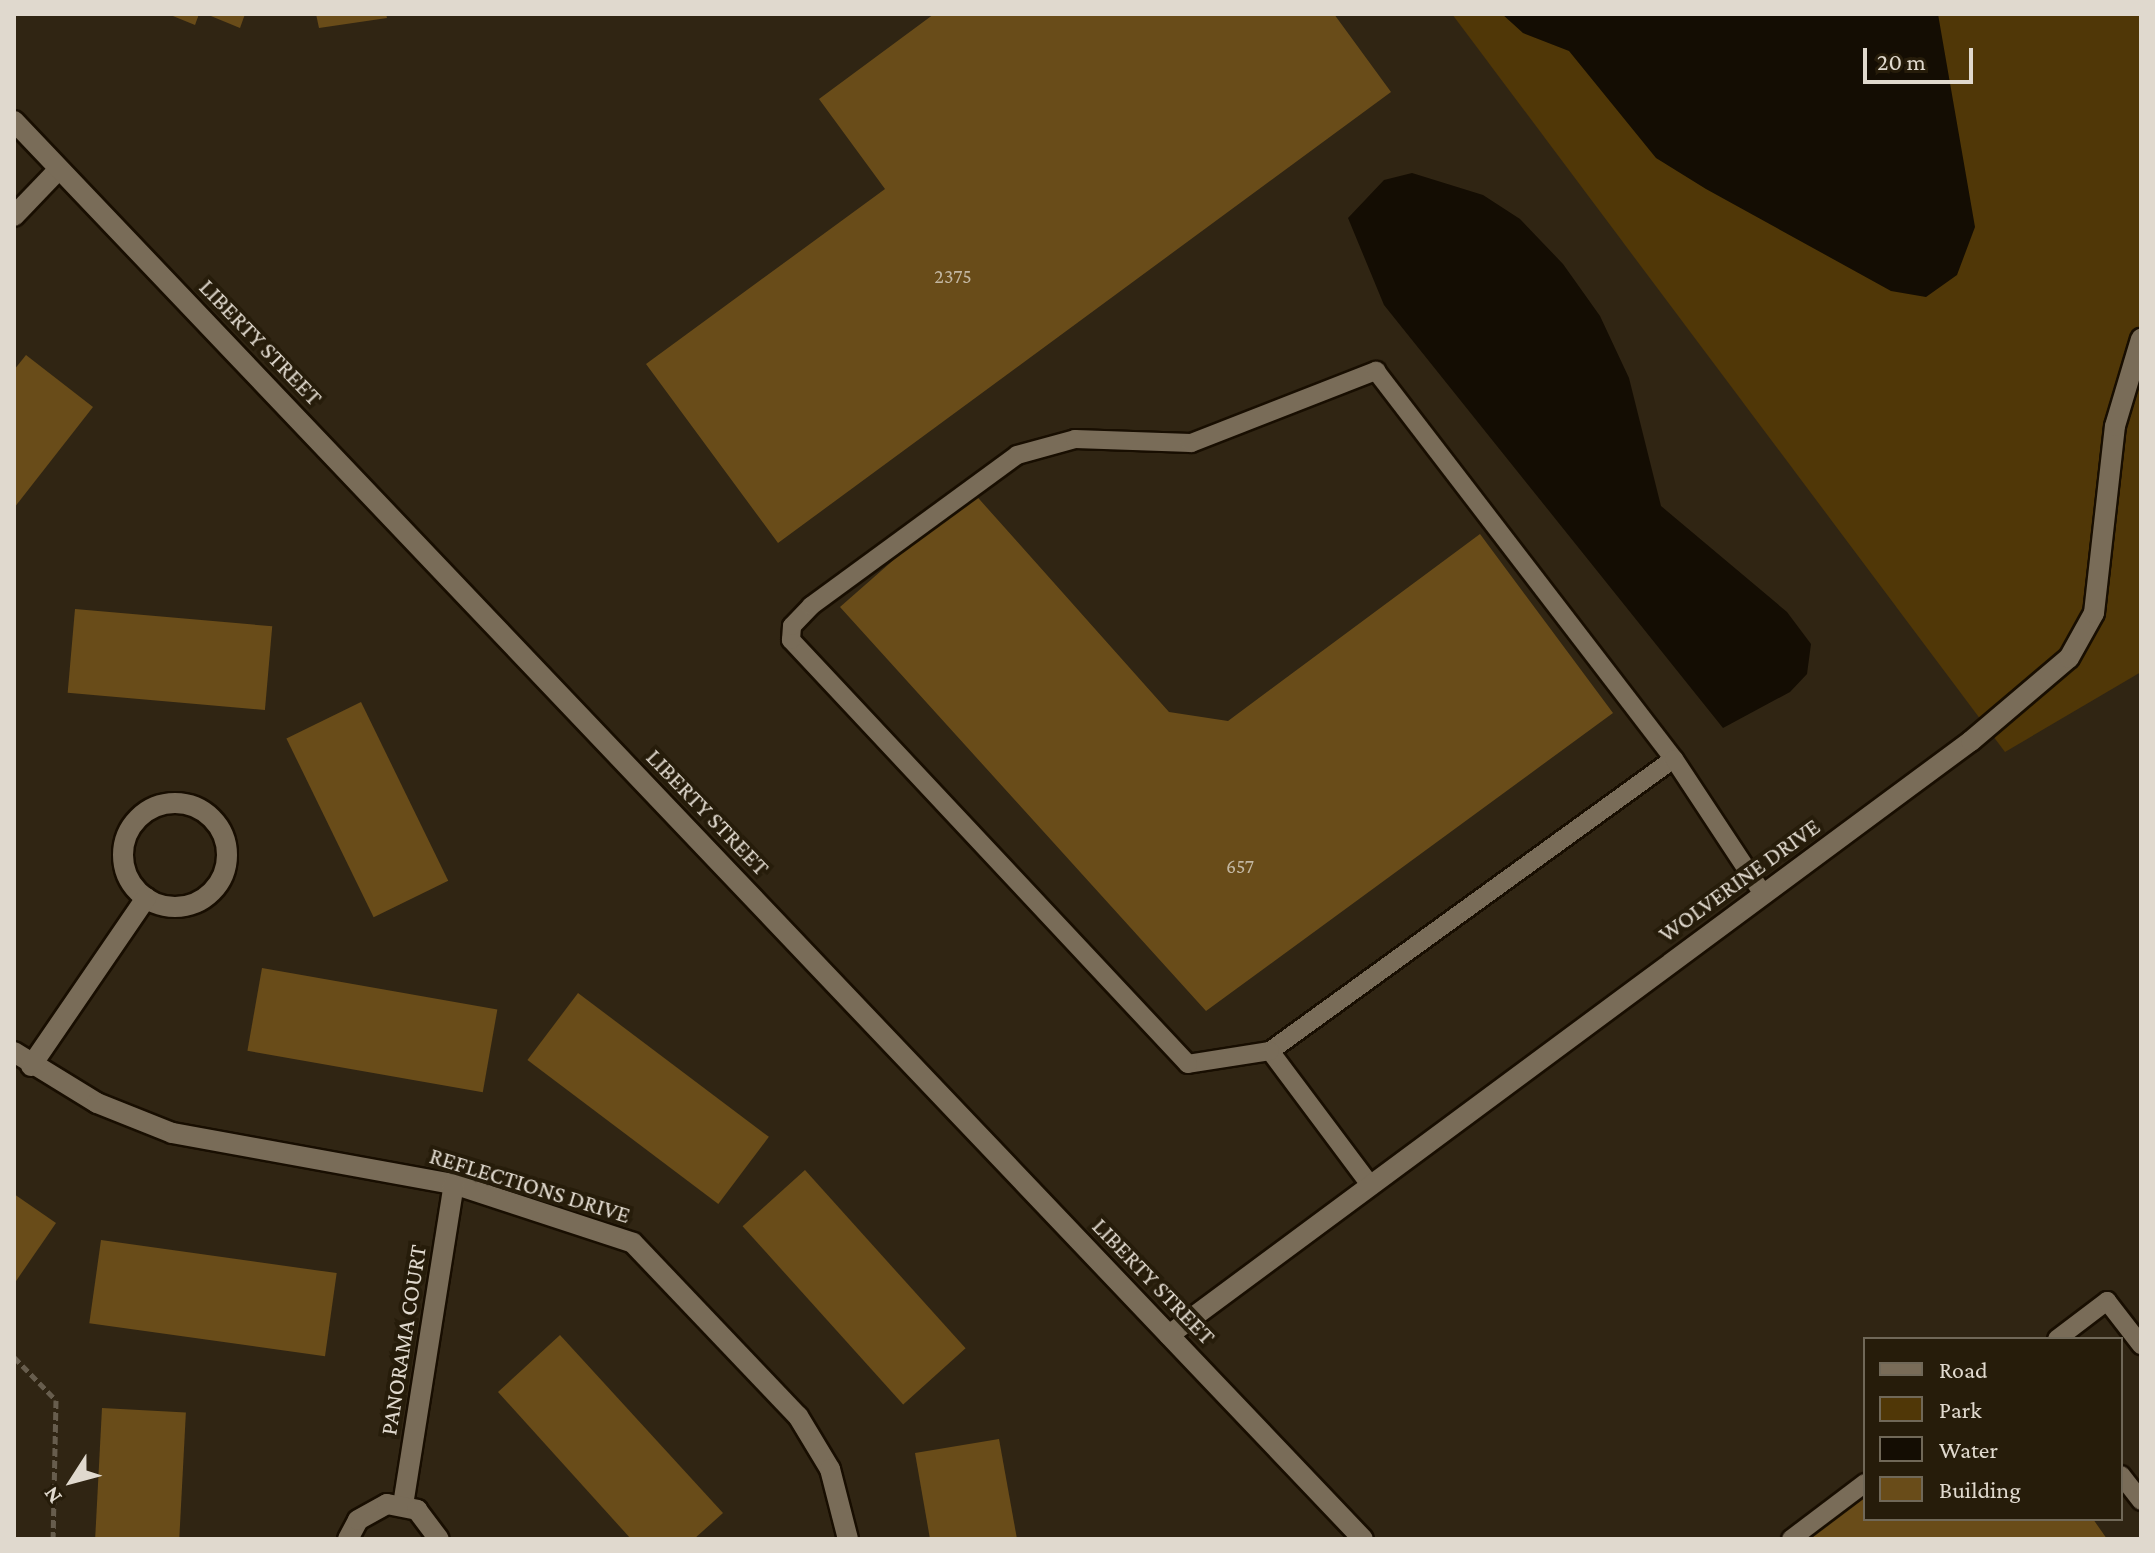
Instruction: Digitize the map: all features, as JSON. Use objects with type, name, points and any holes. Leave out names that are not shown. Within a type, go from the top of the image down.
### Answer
[{"type":"street","name":"LIBERTY STREET","points":[[14,121],[1363,1539]]},
{"type":"street","points":[[14,216],[59,169]]},
{"type":"street","name":"WOLVERINE DRIVE","points":[[1169,1335],[1971,741],[2069,658],[2094,613],[2115,426],[2141,339]]},
{"type":"street","points":[[163,803],[197,807],[222,831],[221,881],[187,905],[146,898],[125,871],[134,821],[163,803]]},
{"type":"street","points":[[31,1066],[146,898]]},
{"type":"street","name":"REFLECTIONS DRIVE","points":[[14,1052],[31,1066],[172,1133],[454,1184],[633,1243],[798,1416],[830,1469],[848,1539]]},
{"type":"street","name":"PANORAMA COURT","points":[[403,1505],[454,1184]]},
{"type":"street","points":[[348,1539],[371,1510],[403,1505],[429,1520],[439,1539]]},
{"type":"lane","points":[[1674,759],[1270,1051],[1188,1064],[791,640],[792,626],[879,550],[1017,455],[1075,439],[1191,443],[1376,371],[1674,759],[1763,894]]},
{"type":"lane","points":[[1270,1051],[1371,1186]]},
{"type":"lane","points":[[2060,1337],[2107,1301],[2141,1345]]},
{"type":"lane","points":[[2123,1478],[2141,1501]]},
{"type":"lane","points":[[1791,1539],[1863,1485]]},
{"type":"path","points":[[14,1357],[56,1400],[53,1539]]},
{"type":"green space","points":[[1452,14],[2141,14],[2141,672],[2005,752]]},
{"type":"water","points":[[1502,14],[1938,14],[1975,227],[1957,275],[1926,297],[1891,291],[1706,189],[1656,158],[1569,51],[1523,33]]},
{"type":"water","points":[[1412,173],[1483,195],[1520,219],[1563,264],[1600,316],[1629,378],[1661,506],[1787,612],[1811,644],[1807,674],[1790,692],[1723,728],[1384,305],[1348,218],[1384,180]]},
{"type":"building","points":[[168,14],[199,14],[195,25]]},
{"type":"building","points":[[206,14],[245,14],[240,28]]},
{"type":"building","points":[[316,14],[386,14],[387,18],[319,28]]},
{"type":"building","points":[[934,14],[1334,14],[1391,92],[778,543],[646,364],[885,189],[819,99]]},
{"type":"building","points":[[26,355],[93,407],[14,508],[14,370]]},
{"type":"building","points":[[972,491],[1169,712],[1228,721],[1480,534],[1613,713],[1206,1011],[840,607]]},
{"type":"building","points":[[75,609],[272,626],[265,710],[68,693]]},
{"type":"building","points":[[361,702],[448,881],[374,917],[286,738]]},
{"type":"building","points":[[262,968],[497,1010],[483,1092],[247,1051]]},
{"type":"building","points":[[578,993],[769,1137],[718,1204],[527,1060]]},
{"type":"building","points":[[805,1170],[966,1348],[903,1405],[743,1226]]},
{"type":"building","points":[[14,1194],[56,1223],[14,1284]]},
{"type":"building","points":[[101,1240],[337,1273],[325,1356],[89,1323]]},
{"type":"building","points":[[560,1335],[723,1513],[694,1539],[631,1539],[498,1392]]},
{"type":"building","points":[[102,1408],[186,1412],[179,1539],[95,1539]]},
{"type":"building","points":[[999,1439],[1017,1539],[930,1539],[915,1453]]},
{"type":"building","points":[[1863,1496],[1863,1521],[2094,1521],[2107,1539],[1806,1539]]}]
